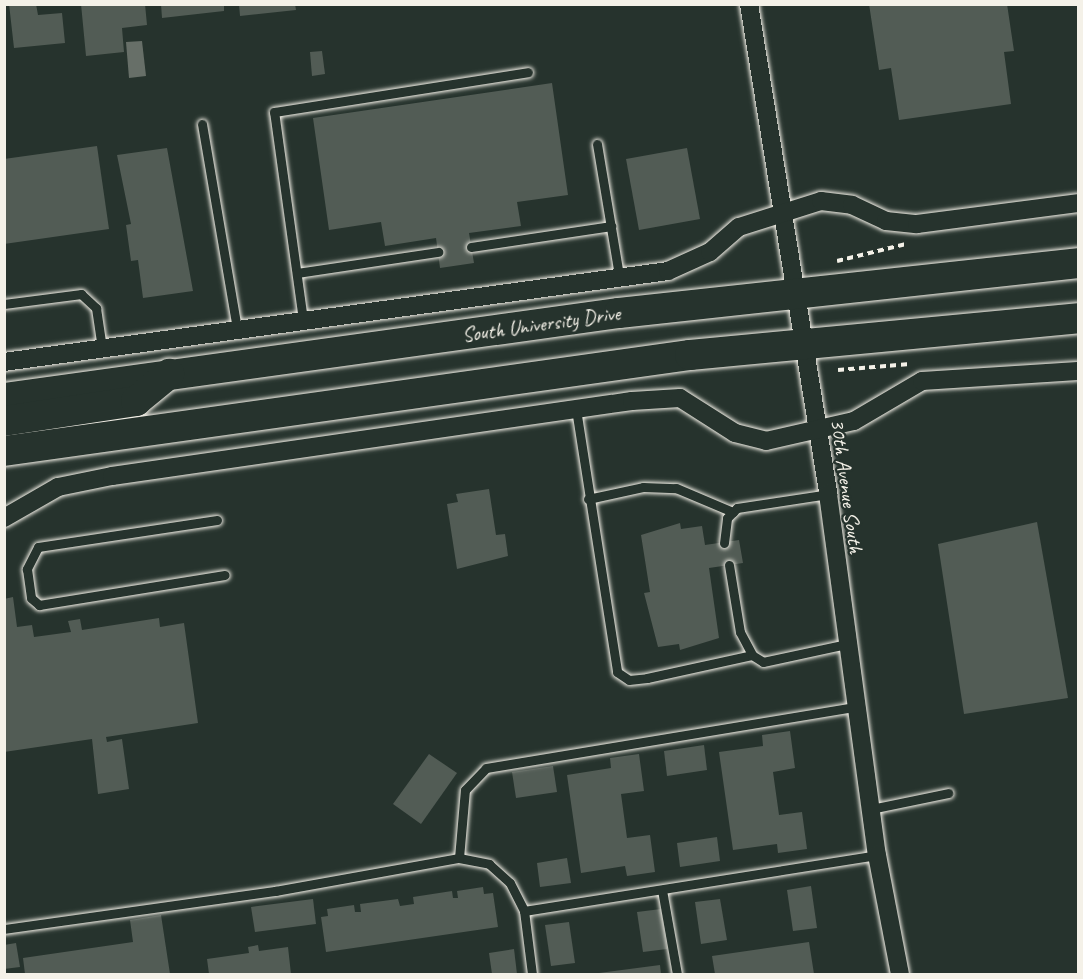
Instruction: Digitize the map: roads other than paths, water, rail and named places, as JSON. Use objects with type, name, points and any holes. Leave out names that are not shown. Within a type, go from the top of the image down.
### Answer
[{"type":"main road","name":"South University Drive","points":[[4,398],[619,313],[1078,264]]},
{"type":"main road","points":[[4,451],[804,344],[1078,318]]},
{"type":"main road","points":[[4,421],[136,401],[169,374]]},
{"type":"street","name":"30th Avenue South","points":[[749,4],[785,212],[816,430],[828,494],[846,644],[877,855],[900,975]]},
{"type":"street","points":[[4,362],[668,271],[710,252],[739,227],[821,201],[852,205],[886,221],[917,224],[1078,202]]},
{"type":"street","points":[[4,518],[58,487],[80,482],[576,409],[680,398],[752,441],[816,430],[858,419],[922,381],[1078,371]]},
{"type":"lane","points":[[303,320],[274,112],[528,72]]},
{"type":"lane","points":[[202,124],[237,329]]},
{"type":"lane","points":[[597,144],[620,276]]},
{"type":"lane","points":[[471,247],[611,226]]},
{"type":"lane","points":[[297,273],[438,252]]},
{"type":"lane","points":[[4,304],[81,294],[96,308],[102,348]]},
{"type":"lane","points":[[576,409],[588,500],[617,672],[629,680],[647,678],[752,655]]},
{"type":"lane","points":[[588,500],[643,487],[676,488],[733,512],[828,494]]},
{"type":"lane","points":[[724,543],[733,512]]},
{"type":"lane","points":[[217,520],[38,547],[27,568],[32,598],[39,605],[225,575]]},
{"type":"lane","points":[[729,565],[740,632],[752,655],[763,662],[846,644]]},
{"type":"lane","points":[[459,858],[465,789],[486,768],[855,707]]},
{"type":"lane","points":[[871,809],[948,793]]},
{"type":"lane","points":[[524,912],[877,855]]},
{"type":"lane","points":[[4,929],[275,891],[459,858],[489,864],[510,882],[524,912],[532,975]]},
{"type":"lane","points":[[662,890],[677,975]]}]
